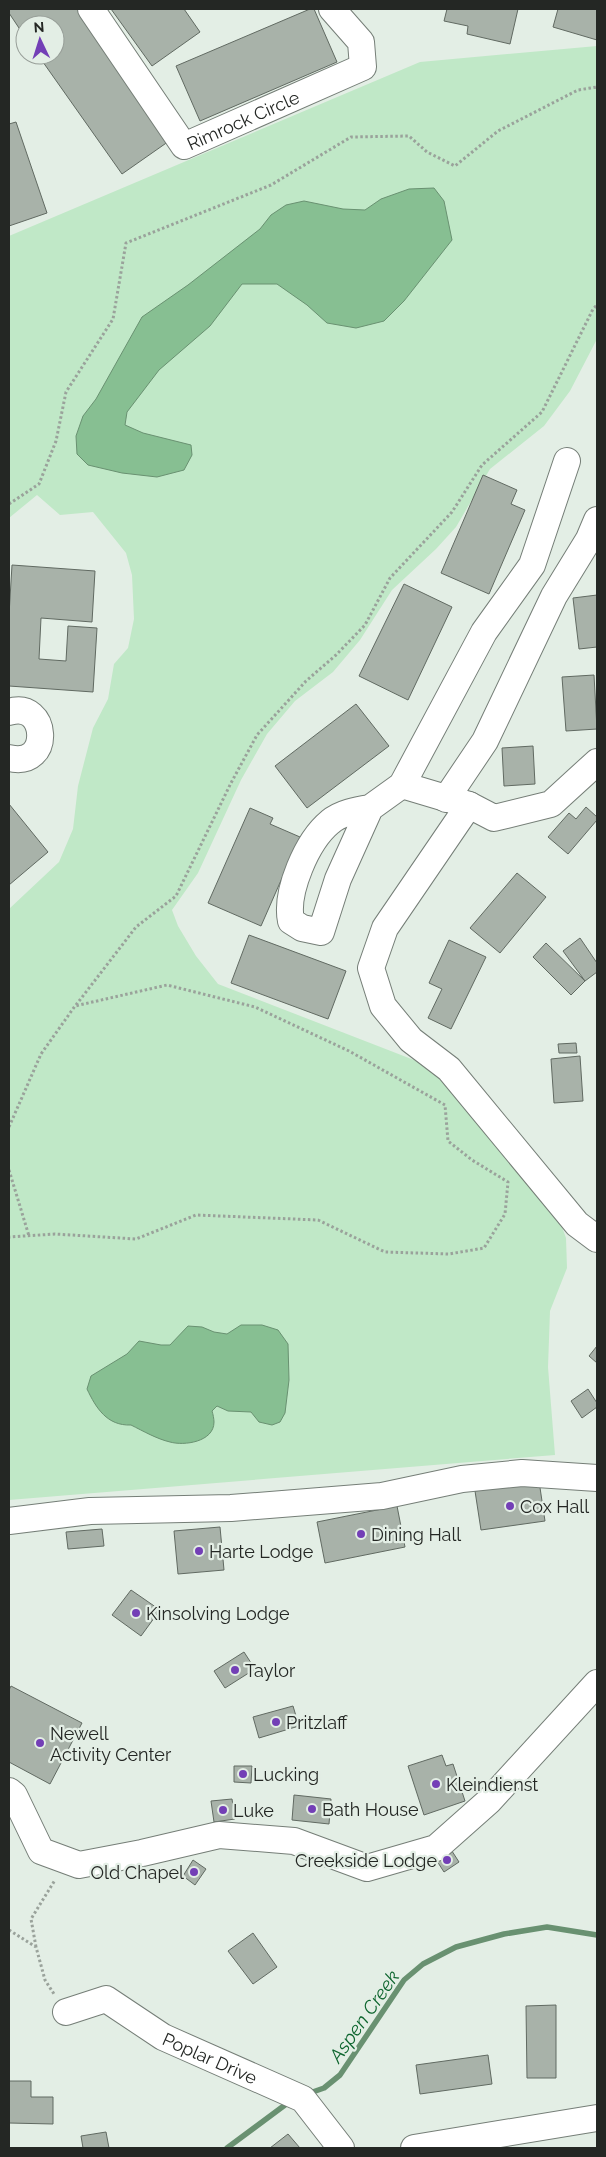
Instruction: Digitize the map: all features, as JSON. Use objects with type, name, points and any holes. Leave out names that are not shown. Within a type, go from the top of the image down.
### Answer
[{"type":"street","name":"Rimrock Circle","points":[[91,9],[184,146],[363,67],[361,42],[332,9]]},
{"type":"street","points":[[370,808],[402,785],[484,632],[532,565],[568,461]]},
{"type":"street","points":[[597,520],[589,539],[554,596],[458,802],[384,928],[372,968],[383,1006],[411,1040],[449,1069],[578,1224],[597,1239]]},
{"type":"street","points":[[9,712],[22,711],[31,715],[38,722],[41,731],[37,750],[30,756],[21,759],[9,758]]},
{"type":"street","points":[[402,785],[458,802],[494,818],[551,804],[597,762]]},
{"type":"street","points":[[9,1521],[90,1511],[231,1508],[382,1496],[462,1479],[522,1473],[597,1478]]},
{"type":"street","points":[[9,1791],[14,1795],[41,1850],[79,1865],[219,1835],[294,1841],[367,1868],[436,1848],[489,1801],[597,1683]]},
{"type":"street","name":"Poplar Drive","points":[[66,2012],[106,1998],[163,2037],[303,2099],[341,2148]]},
{"type":"street","points":[[414,2148],[493,2142],[597,2118]]},
{"type":"path","points":[[9,504],[39,484],[56,440],[66,392],[113,319],[126,244],[271,185],[351,137],[409,136],[427,152],[455,166],[498,132],[578,90],[597,86]]},
{"type":"path","points":[[9,1127],[41,1054],[75,1006],[136,927],[176,896],[257,735],[306,681],[336,655],[365,625],[390,578],[452,512],[482,465],[542,412],[593,309],[597,306]]},
{"type":"path","points":[[9,1237],[54,1234],[136,1239],[196,1215],[318,1220],[385,1252],[449,1254],[484,1248],[505,1214],[508,1182],[472,1160],[448,1141],[444,1105],[349,1051],[255,1007],[167,985],[75,1006]]},
{"type":"path","points":[[9,1170],[29,1236]]},
{"type":"path","points":[[66,1860],[31,1919],[36,1948],[45,1980],[66,2012]]},
{"type":"path","points":[[9,1930],[36,1948]]},
{"type":"shaded area","points":[[597,46],[597,339],[570,391],[544,426],[490,469],[456,527],[436,549],[392,590],[360,640],[333,672],[295,701],[267,734],[241,780],[198,873],[172,910],[178,926],[196,956],[218,984],[414,1060],[450,1080],[557,1213],[566,1238],[567,1268],[550,1311],[548,1367],[555,1455],[9,1500],[9,909],[59,862],[73,829],[78,786],[93,728],[108,699],[114,664],[128,648],[134,619],[132,575],[126,553],[93,512],[60,515],[37,495],[9,518],[9,236],[420,62]]},
{"type":"shaded area","points":[[434,188],[444,201],[452,240],[404,301],[384,321],[356,328],[327,323],[307,305],[277,284],[242,284],[210,326],[159,370],[127,412],[125,425],[143,433],[191,445],[192,455],[184,470],[157,477],[122,473],[88,465],[77,454],[76,436],[83,416],[96,399],[142,317],[188,285],[260,229],[271,215],[286,205],[304,201],[343,209],[365,210],[381,199],[409,189]]},
{"type":"shaded area","points":[[241,1325],[262,1325],[278,1330],[288,1344],[289,1380],[285,1413],[280,1422],[272,1425],[259,1422],[251,1412],[228,1411],[217,1406],[212,1411],[213,1429],[204,1438],[190,1443],[170,1442],[150,1435],[131,1425],[123,1425],[109,1419],[103,1415],[94,1403],[87,1389],[91,1376],[127,1354],[139,1341],[170,1345],[188,1326],[202,1327],[214,1332],[227,1334]]},
{"type":"building","points":[[9,9],[81,9],[172,139],[122,174],[45,65],[65,65],[65,15],[15,15],[15,22],[9,13]]},
{"type":"building","points":[[111,9],[184,9],[200,32],[152,66]]},
{"type":"building","points":[[310,9],[314,9],[337,62],[200,121],[176,66]]},
{"type":"building","points":[[447,9],[518,9],[510,44],[467,34],[468,26],[444,21]]},
{"type":"building","points":[[558,9],[597,9],[597,40],[553,27]]},
{"type":"building","points":[[16,122],[47,213],[9,226],[9,124]]},
{"type":"building","points":[[483,475],[517,490],[511,504],[525,510],[489,594],[441,573]]},
{"type":"building","points":[[12,565],[95,571],[92,622],[41,618],[39,659],[66,661],[68,626],[97,628],[93,692],[9,686],[9,615]]},
{"type":"building","points":[[404,584],[452,607],[408,700],[359,676]]},
{"type":"building","points":[[597,595],[597,647],[579,649],[573,598]]},
{"type":"building","points":[[594,675],[597,729],[566,731],[562,677]]},
{"type":"building","points":[[356,704],[389,746],[307,808],[275,766]]},
{"type":"building","points":[[533,746],[535,784],[504,786],[502,748]]},
{"type":"building","points":[[9,804],[48,852],[9,885]]},
{"type":"building","points":[[586,807],[597,817],[597,820],[568,854],[548,837],[569,813],[576,819]]},
{"type":"building","points":[[250,808],[273,818],[270,824],[300,837],[261,926],[208,903]]},
{"type":"building","points":[[517,873],[546,897],[500,953],[470,928]]},
{"type":"building","points":[[249,935],[346,971],[328,1019],[231,983]]},
{"type":"building","points":[[580,938],[597,963],[597,972],[585,981],[563,951]]},
{"type":"building","points":[[449,940],[486,957],[451,1029],[428,1018],[442,989],[429,983]]},
{"type":"building","points":[[546,943],[585,981],[571,995],[533,957]]},
{"type":"building","points":[[576,1043],[577,1053],[559,1053],[558,1044]]},
{"type":"building","points":[[580,1056],[583,1101],[554,1103],[551,1059]]},
{"type":"building","points":[[597,1346],[597,1363],[589,1356]]},
{"type":"building","points":[[588,1389],[597,1403],[597,1407],[582,1418],[571,1401]]},
{"type":"building","name":"Cox Hall","points":[[539,1481],[545,1521],[481,1530],[475,1491]]},
{"type":"building","name":"Dining Hall","points":[[397,1506],[405,1547],[325,1563],[317,1522]]},
{"type":"building","name":"Harte Lodge","points":[[220,1527],[224,1570],[178,1574],[174,1531]]},
{"type":"building","points":[[102,1529],[104,1546],[68,1549],[66,1532]]},
{"type":"building","name":"Kinsolving Lodge","points":[[131,1590],[160,1610],[141,1636],[112,1615]]},
{"type":"building","name":"Taylor","points":[[244,1652],[255,1669],[225,1688],[214,1671]]},
{"type":"building","name":"Newell Activity Center","points":[[11,1686],[82,1723],[50,1784],[9,1762],[9,1690]]},
{"type":"building","name":"Pritzlaff","points":[[293,1706],[299,1726],[259,1738],[253,1717]]},
{"type":"building","name":"Kleindienst","points":[[442,1755],[446,1766],[453,1764],[465,1801],[424,1815],[408,1766]]},
{"type":"building","name":"Lucking","points":[[234,1766],[252,1766],[251,1783],[234,1782]]},
{"type":"building","name":"Bath House","points":[[294,1795],[331,1799],[329,1824],[292,1820]]},
{"type":"building","name":"Luke","points":[[232,1799],[235,1819],[214,1822],[211,1801]]},
{"type":"building","name":"Creekside Lodge","points":[[450,1848],[459,1862],[444,1872],[435,1858]]},
{"type":"building","name":"Old Chapel","points":[[193,1860],[206,1869],[195,1885],[183,1876]]},
{"type":"building","points":[[253,1933],[277,1967],[253,1984],[228,1951]]},
{"type":"building","points":[[556,2005],[556,2078],[527,2078],[526,2006]]},
{"type":"building","points":[[488,2055],[492,2084],[420,2094],[416,2065]]},
{"type":"building","points":[[9,2081],[31,2081],[31,2097],[53,2097],[53,2124],[9,2123]]},
{"type":"building","points":[[106,2132],[109,2148],[83,2148],[81,2136]]},
{"type":"building","points":[[288,2134],[300,2148],[270,2148]]},
{"type":"waterway","name":"Aspen Creek","points":[[307,2094],[324,2088],[340,2075],[404,1980],[423,1964],[456,1947],[504,1934],[547,1927],[597,1935]]},
{"type":"waterway","name":"Aspen Creek","points":[[227,2148],[289,2102]]},
{"type":"place","name":"Cox Hall","points":[[510,1506]]},
{"type":"place","name":"Dining Hall","points":[[361,1534]]},
{"type":"place","name":"Harte Lodge","points":[[199,1551]]},
{"type":"place","name":"Kinsolving Lodge","points":[[136,1613]]},
{"type":"place","name":"Taylor","points":[[235,1670]]},
{"type":"place","name":"Pritzlaff","points":[[276,1722]]},
{"type":"place","name":"Newell Activity Center","points":[[40,1743]]},
{"type":"place","name":"Lucking","points":[[243,1774]]},
{"type":"place","name":"Kleindienst","points":[[436,1784]]},
{"type":"place","name":"Bath House","points":[[312,1809]]},
{"type":"place","name":"Luke","points":[[223,1810]]},
{"type":"place","name":"Creekside Lodge","points":[[447,1860]]},
{"type":"place","name":"Old Chapel","points":[[194,1872]]}]
